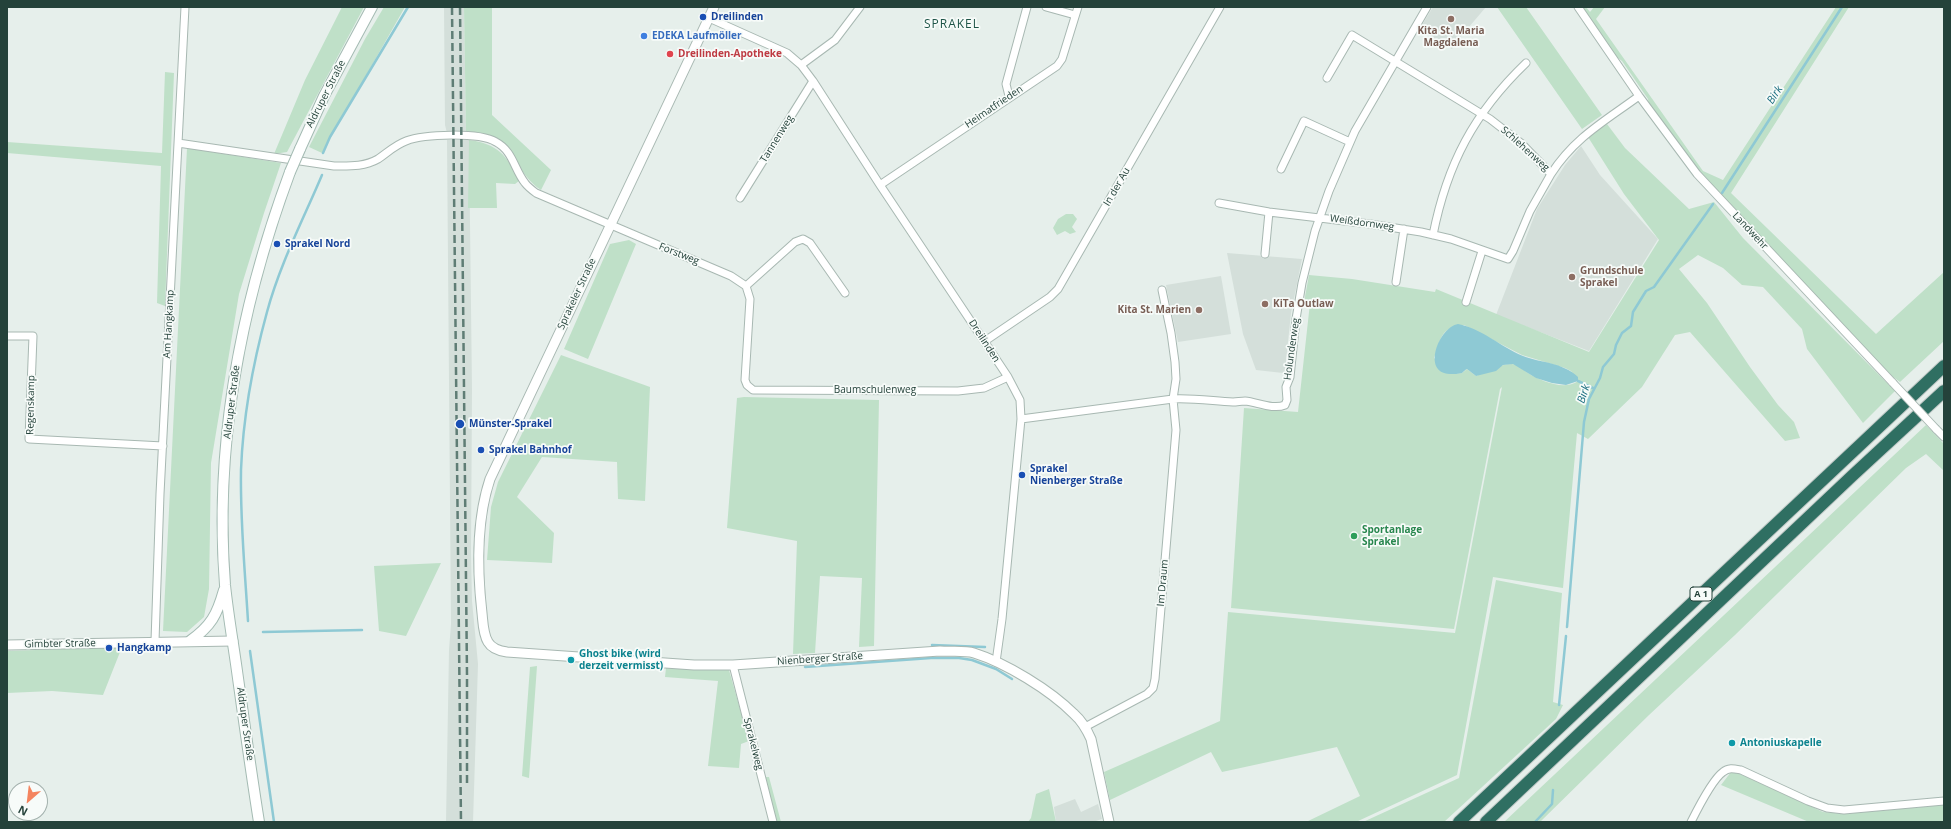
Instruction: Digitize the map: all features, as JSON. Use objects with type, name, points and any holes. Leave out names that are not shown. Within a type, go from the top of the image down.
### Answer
[{"type":"highway","name":"A 1","points":[[1459,822],[1944,366]]},
{"type":"highway","name":"A 1","points":[[1486,822],[1944,391]]},
{"type":"main road","name":"Aldruper Straße","points":[[258,822],[226,586],[223,490],[233,387],[242,336],[257,269],[290,172],[334,78],[372,7]]},
{"type":"main road","points":[[190,641],[205,631],[214,619],[226,586]]},
{"type":"street","name":"Am Hangkamp","points":[[154,641],[185,7]]},
{"type":"street","name":"Sprakeler Straße","points":[[480,591],[481,521],[490,479],[714,7]]},
{"type":"street","points":[[800,65],[835,40],[860,7]]},
{"type":"street","points":[[1009,96],[1006,84],[1027,7]]},
{"type":"street","points":[[1046,7],[1075,16]]},
{"type":"street","name":"Heimatfrieden","points":[[880,185],[1009,96],[1057,66],[1062,59],[1078,7]]},
{"type":"street","name":"In der Au","points":[[985,341],[1050,297],[1058,289],[1220,7]]},
{"type":"street","name":"Holunderweg","points":[[1173,399],[1189,398],[1234,402],[1247,401],[1254,404],[1280,407],[1286,403],[1286,387],[1290,377],[1302,283],[1320,218],[1332,182],[1350,142],[1427,7]]},
{"type":"street","name":"Landwehr","points":[[1578,7],[1639,96],[1697,174],[1944,437]]},
{"type":"street","name":"Dreilinden","points":[[709,18],[787,53],[813,80],[880,185],[1008,376],[1020,400],[1021,419],[1002,619],[996,662]]},
{"type":"street","points":[[1327,78],[1352,35],[1395,61]]},
{"type":"street","name":"Schlehenweg","points":[[1395,61],[1481,114],[1521,143],[1551,174],[1575,144],[1594,126],[1639,96]]},
{"type":"street","points":[[1433,235],[1438,209],[1461,147],[1481,114],[1502,87],[1526,63]]},
{"type":"street","name":"Tannenweg","points":[[740,198],[813,80]]},
{"type":"street","points":[[1282,169],[1304,121],[1350,142]]},
{"type":"street","name":"Forstweg","points":[[178,143],[334,166],[355,166],[378,159],[397,145],[416,138],[479,136],[495,141],[502,147],[515,163],[524,182],[536,193],[610,226],[731,276],[746,286]]},
{"type":"street","name":"Weißdornweg","points":[[1320,218],[1404,229],[1433,235],[1504,259],[1510,257],[1530,211],[1551,174]]},
{"type":"street","points":[[1219,203],[1269,212],[1320,218]]},
{"type":"street","points":[[1265,254],[1269,212]]},
{"type":"street","name":"Weißdornweg","points":[[1396,282],[1404,229]]},
{"type":"street","points":[[746,286],[795,242],[803,239],[810,244],[844,293]]},
{"type":"street","points":[[1466,302],[1482,251]]},
{"type":"street","name":"Baumschulenweg","points":[[746,286],[750,299],[745,380],[747,385],[753,390],[958,391],[984,388],[1008,376]]},
{"type":"street","name":"Im Draum","points":[[1085,727],[1143,697],[1150,691],[1154,684],[1176,430],[1173,399],[1176,379],[1175,362],[1169,322],[1162,290]]},
{"type":"street","name":"Regenskamp","points":[[7,336],[33,336],[29,439],[163,446]]},
{"type":"street","points":[[1021,419],[1173,399]]},
{"type":"street","name":"Nienberger Straße","points":[[480,591],[486,637],[492,647],[499,650],[694,665],[733,665],[940,651],[972,653],[996,662],[1027,680],[1064,705],[1085,727],[1091,740],[1109,822]]},
{"type":"street","name":"Gimbter Straße","points":[[7,645],[154,641],[233,641]]},
{"type":"street","name":"Sprakelweg","points":[[733,665],[772,822]]},
{"type":"street","points":[[1690,822],[1724,771],[1732,768],[1742,770],[1827,808],[1844,810],[1944,802]]},
{"type":"shaded area","points":[[444,7],[464,7],[466,132],[447,133],[445,125]]},
{"type":"shaded area","name":"Kita St. Maria Magdalena","points":[[1433,7],[1486,7],[1452,49],[1419,30]]},
{"type":"shaded area","points":[[447,140],[469,140],[472,390],[471,553],[472,601],[478,664],[473,822],[446,822],[449,650],[451,624]]},
{"type":"shaded area","name":"Grundschule Sprakel","points":[[1581,146],[1600,175],[1658,239],[1589,351],[1496,315],[1537,209],[1565,165]]},
{"type":"shaded area","name":"KiTa Outlaw","points":[[1227,253],[1302,259],[1291,313],[1285,371],[1283,373],[1256,370],[1243,334]]},
{"type":"shaded area","name":"Kita St. Marien","points":[[1221,276],[1231,334],[1178,342],[1166,285]]},
{"type":"shaded area","points":[[1075,799],[1081,812],[1098,804],[1102,819],[1093,822],[1056,822],[1054,807]]},
{"type":"green space","points":[[342,7],[364,7],[287,152],[274,154],[305,80]]},
{"type":"green space","points":[[384,7],[405,7],[322,153],[309,147],[365,39]]},
{"type":"green space","points":[[464,7],[492,7],[492,115],[551,170],[541,190],[530,181],[505,144],[496,138],[484,134],[466,132]]},
{"type":"green space","points":[[1497,7],[1526,7],[1602,115],[1582,129]]},
{"type":"green space","points":[[1582,7],[1586,7],[1590,12],[1594,7],[1605,7],[1596,19],[1703,171],[1723,180],[1836,7],[1849,7],[1731,193],[1876,334],[1944,272],[1944,341],[1900,382],[1889,374],[1705,179],[1649,106],[1648,99],[1622,61],[1613,54]]},
{"type":"green space","points":[[165,72],[174,73],[165,306],[157,303],[161,166],[7,153],[7,142],[162,153]]},
{"type":"green space","points":[[1607,124],[1625,148],[1689,209],[1714,202],[1743,238],[1895,391],[1863,423],[1807,349],[1802,329],[1763,287],[1742,285],[1723,268],[1698,255],[1679,269],[1707,303],[1750,367],[1778,405],[1794,422],[1800,438],[1785,441],[1690,332],[1675,335],[1642,387],[1588,439],[1577,433],[1563,588],[1493,577],[1457,775],[1356,822],[1306,822],[1360,796],[1337,747],[1222,772],[1211,752],[1110,800],[1104,772],[1220,721],[1228,612],[1455,633],[1502,387],[1500,389],[1454,629],[1231,608],[1244,408],[1298,412],[1310,303],[1304,302],[1309,275],[1352,279],[1435,292],[1436,289],[1589,352],[1659,240],[1624,194],[1588,137]],"holes":[[[1464,325],[1522,355],[1565,368],[1571,371],[1578,381],[1566,385],[1553,384],[1539,379],[1514,364],[1507,364],[1476,376],[1467,369],[1462,373],[1453,374],[1434,358],[1440,340],[1446,331],[1456,326]]]},
{"type":"green space","points":[[469,140],[487,144],[500,152],[510,164],[519,181],[515,184],[496,183],[497,208],[468,208]]},
{"type":"green space","points":[[187,148],[281,163],[239,294],[211,463],[209,589],[204,617],[187,632],[163,631]]},
{"type":"green space","points":[[1066,214],[1073,214],[1077,219],[1072,227],[1076,232],[1070,234],[1065,231],[1057,235],[1053,228],[1058,219]]},
{"type":"green space","points":[[629,240],[636,244],[588,359],[564,349],[610,244]]},
{"type":"green space","points":[[561,355],[650,387],[645,501],[618,499],[617,462],[542,457],[517,497],[554,533],[552,563],[487,560],[491,507],[498,482]]},
{"type":"green space","points":[[737,398],[879,400],[874,646],[859,647],[862,578],[820,576],[815,653],[793,654],[797,541],[727,528]]},
{"type":"green space","points":[[1926,425],[1944,444],[1944,471],[1926,454],[1906,468],[1540,822],[1504,822]]},
{"type":"green space","points":[[441,563],[406,636],[379,631],[374,566]]},
{"type":"green space","points":[[1496,580],[1562,593],[1553,702],[1563,705],[1556,719],[1444,822],[1363,822],[1459,778]]},
{"type":"green space","points":[[122,647],[103,695],[52,691],[7,693],[7,651]]},
{"type":"green space","points":[[537,666],[529,778],[522,776],[530,667]]},
{"type":"green space","points":[[666,668],[729,670],[749,741],[741,744],[739,768],[708,766],[718,681],[665,677]]},
{"type":"green space","points":[[1731,772],[1740,774],[1823,812],[1844,814],[1944,805],[1944,821],[1809,822],[1721,785]]},
{"type":"green space","points":[[765,777],[769,777],[781,822],[776,822]]},
{"type":"green space","points":[[1049,789],[1056,822],[1028,822],[1031,818],[1036,794]]},
{"type":"water","points":[[1458,324],[1475,329],[1523,356],[1565,368],[1578,377],[1578,381],[1566,385],[1552,383],[1536,378],[1513,364],[1503,365],[1496,371],[1476,376],[1467,369],[1458,374],[1441,372],[1436,366],[1435,359],[1439,341],[1451,327]]},
{"type":"waterway","points":[[323,153],[330,137],[408,7]]},
{"type":"waterway","name":"Birk","points":[[1722,193],[1842,7]]},
{"type":"waterway","points":[[248,621],[241,489],[242,450],[246,410],[257,351],[272,294],[285,259],[322,175]]},
{"type":"waterway","name":"Birk","points":[[1567,627],[1584,422],[1589,399],[1600,378],[1603,367],[1614,354],[1616,345],[1622,333],[1631,326],[1633,312],[1646,291],[1654,287],[1713,204]]},
{"type":"waterway","points":[[1578,381],[1593,388]]},
{"type":"waterway","points":[[263,632],[362,630]]},
{"type":"waterway","name":"Birk","points":[[1559,705],[1566,636]]},
{"type":"waterway","points":[[932,645],[985,647]]},
{"type":"waterway","points":[[250,651],[274,822]]},
{"type":"waterway","points":[[805,667],[931,658],[959,658],[972,660],[996,669],[1012,679]]},
{"type":"waterway","name":"Birk","points":[[1535,822],[1552,804],[1553,790]]},
{"type":"railway","points":[[452,7],[461,822]]},
{"type":"railway","points":[[460,7],[467,786]]},
{"type":"place","name":"Dreilinden","points":[[703,17]]},
{"type":"place","name":"Kita St. Maria Magdalena","points":[[1451,19]]},
{"type":"place","name":"EDEKA Laufmöller","points":[[644,36]]},
{"type":"place","name":"Dreilinden-Apotheke","points":[[670,54]]},
{"type":"place","name":"Sprakel Nord","points":[[277,244]]},
{"type":"place","name":"Grundschule Sprakel","points":[[1572,277]]},
{"type":"place","name":"KiTa Outlaw","points":[[1265,304]]},
{"type":"place","name":"Kita St. Marien","points":[[1199,310]]},
{"type":"place","name":"Münster-Sprakel","points":[[460,424]]},
{"type":"place","name":"Sprakel Bahnhof","points":[[481,450]]},
{"type":"place","name":"Sprakel Nienberger Straße","points":[[1022,475]]},
{"type":"place","name":"Sportanlage Sprakel","points":[[1354,536]]},
{"type":"place","name":"Hangkamp","points":[[109,648]]},
{"type":"place","name":"Ghost bike (wird derzeit vermisst)","points":[[571,660]]},
{"type":"place","name":"Antoniuskapelle","points":[[1732,743]]},
{"type":"district","name":"SPRAKEL","points":[[952,25]]}]
